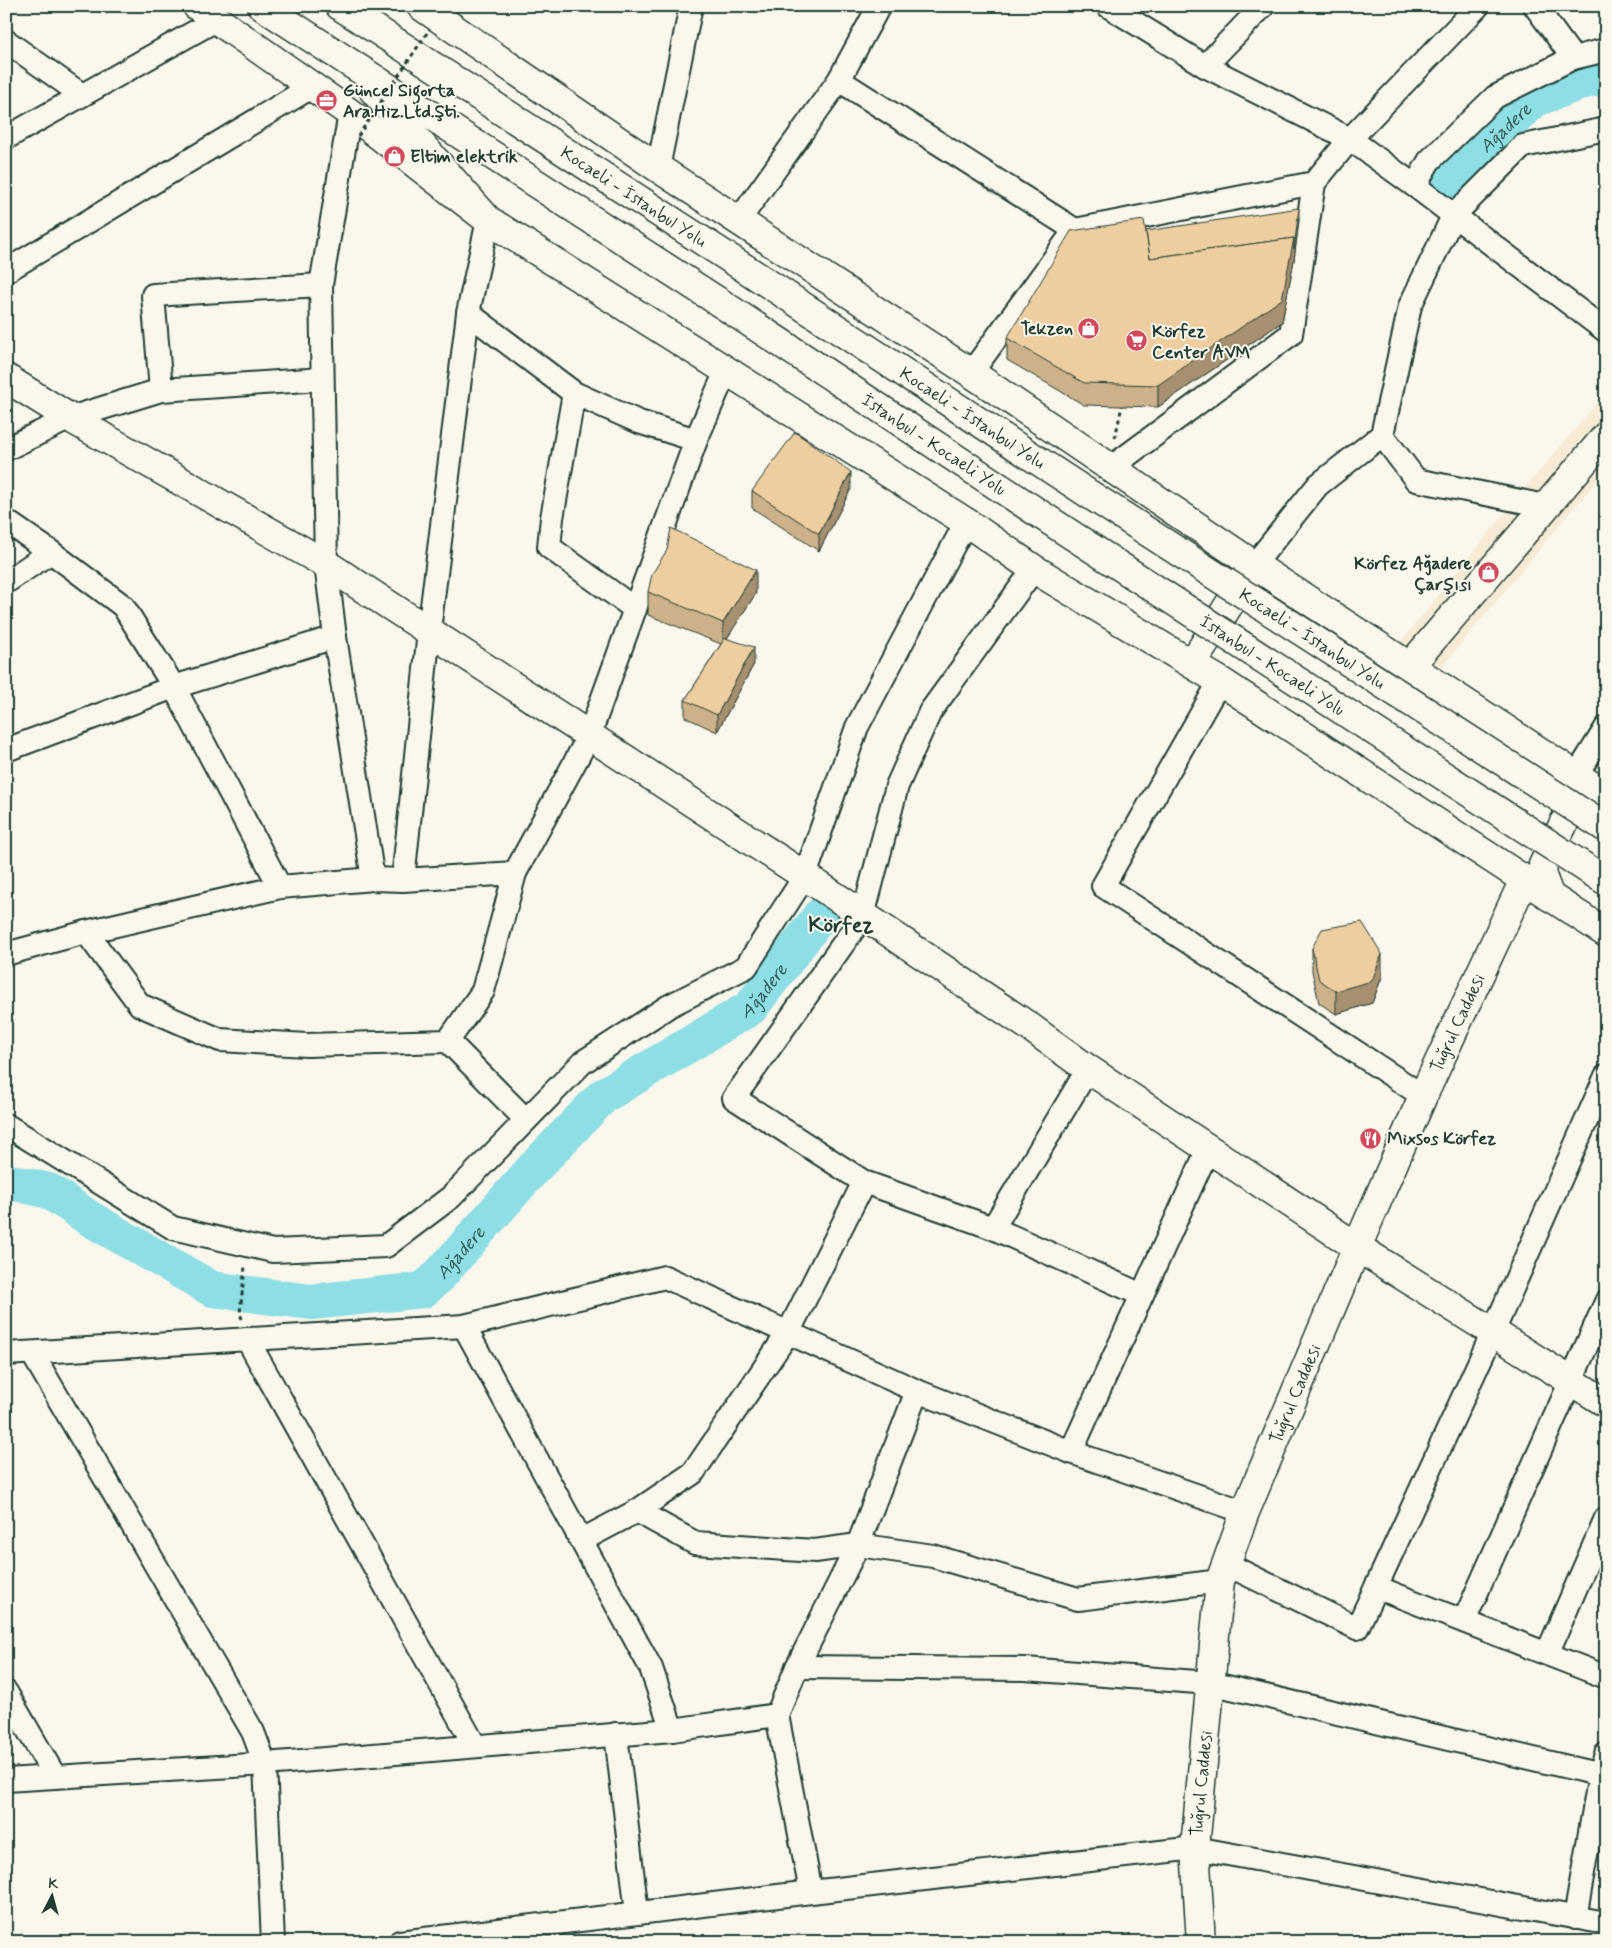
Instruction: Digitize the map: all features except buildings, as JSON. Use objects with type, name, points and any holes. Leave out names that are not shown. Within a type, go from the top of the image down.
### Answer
[{"type":"main road","name":"İstanbul - Kocaeli Yolu","points":[[262,6],[719,302],[1073,536],[1606,881]]},
{"type":"main road","name":"Kocaeli - İstanbul Yolu","points":[[340,6],[1606,828]]},
{"type":"main road","points":[[207,13],[313,86],[354,124],[488,220],[966,522],[1034,569],[1220,681],[1606,933]]},
{"type":"main road","points":[[425,18],[740,220],[971,373],[1254,566],[1605,795]]},
{"type":"main road","points":[[352,66],[488,220]]},
{"type":"main road","points":[[6,378],[70,418],[326,564],[805,876],[1208,1149],[1358,1247],[1606,1403]]},
{"type":"main road","points":[[1410,666],[1606,436]]},
{"type":"main road","points":[[1192,664],[1254,566]]},
{"type":"main road","name":"Tuğrul Caddesi","points":[[1201,1942],[1194,1848],[1223,1572],[1245,1512],[1423,1096],[1524,880],[1576,776]]},
{"type":"main road","points":[[1550,897],[1542,876],[1543,865],[1576,799],[1584,795],[1605,795]]},
{"type":"street","points":[[658,168],[691,6]]},
{"type":"street","points":[[740,220],[839,80],[879,6]]},
{"type":"street","points":[[1108,6],[1205,66],[1350,139],[1606,331]]},
{"type":"street","points":[[1205,66],[1263,6]]},
{"type":"street","points":[[1109,468],[1291,334],[1314,183],[1350,139],[1478,6]]},
{"type":"street","points":[[1535,6],[1572,58]]},
{"type":"street","points":[[6,138],[82,95],[207,13]]},
{"type":"street","points":[[6,42],[82,95]]},
{"type":"street","points":[[1415,186],[1430,161],[1496,97],[1572,58],[1606,50]]},
{"type":"street","points":[[839,80],[1075,230]]},
{"type":"street","points":[[6,270],[313,86]]},
{"type":"street","points":[[354,124],[320,285],[326,564],[335,638],[373,879]]},
{"type":"street","points":[[1254,566],[1318,485],[1382,435],[1410,306],[1453,216],[1523,146],[1606,129]]},
{"type":"street","points":[[971,373],[1075,230],[1314,183]]},
{"type":"street","points":[[402,880],[429,631],[468,313],[488,220]]},
{"type":"street","points":[[161,390],[153,295],[320,285]]},
{"type":"street","points":[[468,313],[574,394],[639,422],[696,440]]},
{"type":"street","points":[[448,1041],[483,991],[515,873],[589,736],[696,440],[726,371]]},
{"type":"street","points":[[6,449],[70,418],[161,390],[322,379]]},
{"type":"street","points":[[574,394],[552,518],[549,547],[635,609]]},
{"type":"street","points":[[1382,435],[1416,480],[1545,506]]},
{"type":"street","points":[[6,521],[52,552],[123,606],[174,687],[280,887]]},
{"type":"street","points":[[6,1126],[173,1228],[273,1251],[386,1246],[451,1197],[584,1062],[669,1006],[746,967],[805,876],[857,727],[966,522]]},
{"type":"street","points":[[6,582],[52,552]]},
{"type":"street","points":[[1034,569],[930,712],[898,786],[863,916],[734,1098],[864,1182],[993,1228],[1142,1294]]},
{"type":"street","points":[[6,750],[174,687],[335,638]]},
{"type":"street","points":[[1220,681],[1103,886],[1423,1096]]},
{"type":"street","points":[[1576,776],[1606,728]]},
{"type":"street","points":[[6,954],[86,932],[280,887],[373,879],[402,880],[515,873]]},
{"type":"street","points":[[86,932],[140,1005],[220,1040],[307,1045],[448,1041],[526,1120]]},
{"type":"street","points":[[993,1228],[1088,1069]]},
{"type":"street","points":[[637,1511],[695,1542],[815,1551],[858,1545],[933,1556],[1078,1599],[1223,1572],[1357,1628],[1493,1332],[1606,1076]]},
{"type":"street","points":[[1071,1452],[1208,1149]]},
{"type":"street","points":[[582,1540],[637,1511],[693,1473],[788,1333],[864,1182]]},
{"type":"street","points":[[6,1354],[464,1326],[665,1277],[917,1391],[1071,1452],[1245,1512]]},
{"type":"street","points":[[1464,1621],[1606,1302]]},
{"type":"street","points":[[464,1326],[651,1668],[672,1730]]},
{"type":"street","points":[[247,1339],[475,1746]]},
{"type":"street","points":[[32,1352],[253,1732],[265,1764],[273,1942]]},
{"type":"street","points":[[811,1892],[777,1715],[797,1667],[858,1545],[917,1391]]},
{"type":"street","points":[[1547,1654],[1606,1518]]},
{"type":"street","points":[[1376,1587],[1606,1677]]},
{"type":"street","points":[[797,1667],[1025,1669],[1210,1683],[1604,1768],[1574,1918]]},
{"type":"street","points":[[6,1692],[54,1777]]},
{"type":"street","points":[[6,1780],[265,1764],[672,1730],[777,1715]]},
{"type":"street","points":[[616,1734],[637,1913]]},
{"type":"street","points":[[408,1941],[1194,1848],[1606,1923]]},
{"type":"path","points":[[354,124],[425,18]]},
{"type":"path","points":[[247,1339],[240,1314],[248,1245]]},
{"type":"shaded area","name":"Körfez Ağadere Çarşısı","points":[[1606,392],[1606,469],[1431,680],[1391,654],[1516,499]]},
{"type":"waterway","name":"Ağadere","points":[[1442,186],[1535,99],[1587,80],[1606,77]]},
{"type":"waterway","name":"Ağadere","points":[[6,1181],[49,1191],[89,1218],[212,1289],[311,1302],[423,1290],[437,1278],[533,1169],[603,1096],[750,1008],[821,915]]},
{"type":"place","name":"Güncel Sigorta Ara.Hiz.Ltd.Şti.","points":[[327,100]]},
{"type":"place","name":"Eltim elektrik","points":[[394,156]]},
{"type":"place","name":"Tekzen","points":[[1089,328]]},
{"type":"place","name":"Körfez Center AVM","points":[[1136,341]]},
{"type":"place","name":"Körfez Ağadere Çarşısı","points":[[1488,573]]},
{"type":"place","name":"Mixsos Körfez","points":[[1371,1138]]},
{"type":"district","name":"Körfez","points":[[841,924]]}]
